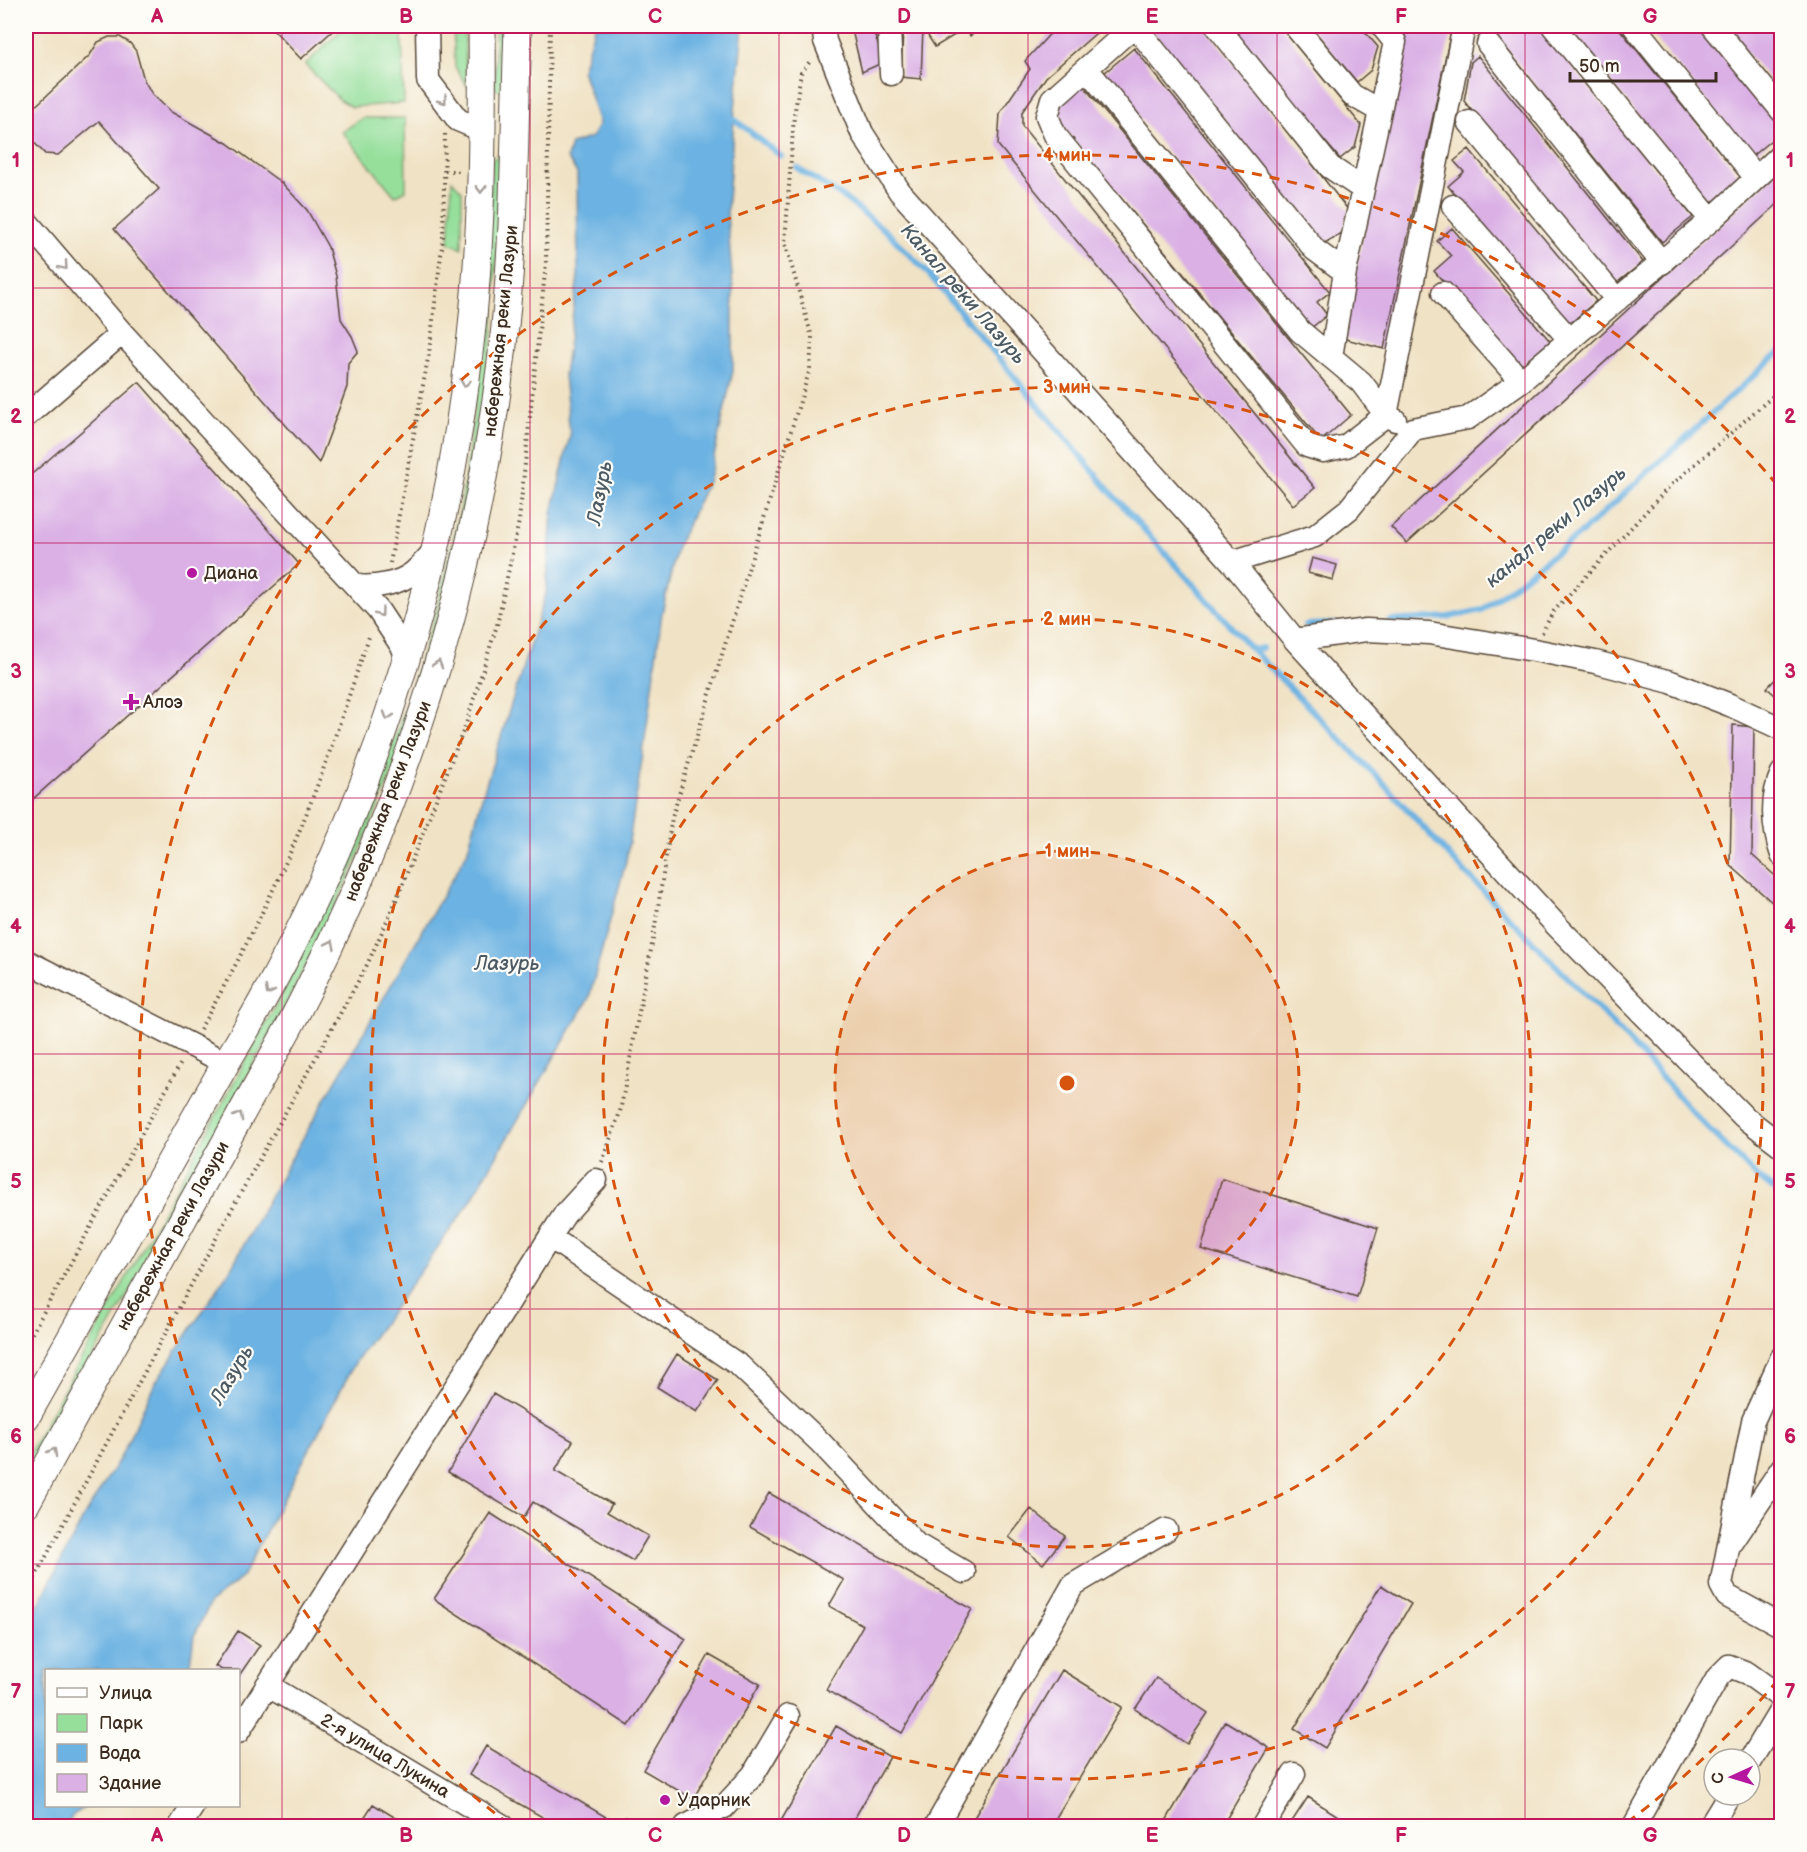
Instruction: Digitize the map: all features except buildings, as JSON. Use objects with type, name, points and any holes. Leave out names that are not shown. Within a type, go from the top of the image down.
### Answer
[{"type":"main road","name":"набережная реки Лазури","points":[[26,1417],[274,980],[321,885],[362,787],[386,721],[407,654],[434,552],[453,459],[467,367],[476,273],[482,139],[482,26]]},
{"type":"main road","name":"набережная реки Лазури","points":[[26,1504],[305,997],[363,874],[404,769],[433,684],[451,618],[486,464],[502,353],[509,285],[518,26]]},
{"type":"main road","points":[[483,93],[493,102],[501,104],[510,100],[516,93]]},
{"type":"main road","points":[[482,139],[487,142],[499,138],[507,140],[515,150]]},
{"type":"street","points":[[427,26],[428,80],[458,120],[482,139]]},
{"type":"street","points":[[889,26],[891,74]]},
{"type":"street","points":[[1345,272],[1315,250],[1134,26],[1052,99],[1047,116],[1055,135],[1307,446],[1323,451],[1346,446],[1386,415],[1464,26]]},
{"type":"street","points":[[1217,26],[1330,167],[1363,189]]},
{"type":"street","points":[[1295,26],[1352,95],[1380,111]]},
{"type":"street","points":[[1331,357],[1345,272],[1395,42],[1382,26]]},
{"type":"street","points":[[1553,26],[1711,220]]},
{"type":"street","points":[[1634,26],[1756,178]]},
{"type":"street","points":[[1713,26],[1782,111]]},
{"type":"street","points":[[824,33],[862,134],[900,192],[1232,562],[1295,640],[1557,926],[1743,1116],[1782,1146]]},
{"type":"street","points":[[1488,44],[1662,263]]},
{"type":"street","points":[[1087,69],[1300,331],[1360,382],[1386,415],[1413,429],[1468,418],[1521,381],[1662,263],[1782,154]]},
{"type":"street","points":[[1469,122],[1617,300]]},
{"type":"street","points":[[1453,206],[1570,340]]},
{"type":"street","points":[[26,221],[122,333],[378,610],[407,654]]},
{"type":"street","points":[[1443,293],[1521,381]]},
{"type":"street","points":[[26,416],[122,333]]},
{"type":"street","points":[[1232,562],[1315,536],[1349,509],[1413,429]]},
{"type":"street","points":[[352,581],[375,586],[386,584],[414,572],[434,552]]},
{"type":"street","points":[[1295,640],[1366,630],[1429,633],[1534,650],[1595,662],[1671,682],[1730,705],[1782,729]]},
{"type":"street","points":[[1782,772],[1776,785],[1774,833],[1782,855]]},
{"type":"street","points":[[26,961],[226,1063]]},
{"type":"street","points":[[240,1729],[550,1237],[565,1214],[596,1180]]},
{"type":"street","points":[[550,1237],[740,1366],[820,1442],[916,1544],[964,1572]]},
{"type":"street","points":[[1778,1617],[1727,1596],[1720,1585],[1753,1421],[1782,1357]]},
{"type":"street","points":[[1727,1550],[1782,1468]]},
{"type":"street","points":[[936,1827],[1073,1585],[1166,1530]]},
{"type":"street","points":[[1634,1827],[1718,1677],[1729,1666],[1747,1673],[1782,1698]]},
{"type":"street","name":"2-я улица Лукина","points":[[267,1685],[330,1711],[503,1827]]},
{"type":"street","points":[[1758,1747],[1782,1708]]},
{"type":"street","points":[[686,1827],[724,1807],[753,1775],[788,1716]]},
{"type":"street","points":[[1263,1827],[1294,1774]]},
{"type":"street","points":[[180,1827],[192,1807]]},
{"type":"street","points":[[1710,1827],[1722,1807]]},
{"type":"path","points":[[596,1180],[620,1112],[653,939],[672,817],[810,369],[812,338],[785,243],[794,116],[801,73],[824,33]]},
{"type":"path","points":[[386,584],[429,353],[443,238],[446,104]]},
{"type":"path","points":[[540,169],[548,169]]},
{"type":"path","points":[[445,171],[465,170]]},
{"type":"path","points":[[1534,650],[1553,612],[1668,488],[1782,388]]},
{"type":"path","points":[[26,1344],[190,1046],[232,975],[290,852],[335,736],[378,610]]},
{"type":"green space","points":[[453,26],[464,26],[467,86],[455,67]]},
{"type":"green space","points":[[495,26],[504,26],[504,89],[499,91],[495,88]]},
{"type":"green space","points":[[342,29],[402,31],[404,103],[352,107],[341,101],[305,65]]},
{"type":"green space","points":[[362,118],[405,118],[406,190],[395,196],[342,132]]},
{"type":"green space","points":[[498,156],[502,161],[492,344],[466,517],[397,761],[349,878],[294,989],[161,1236],[26,1475],[26,1458],[285,988],[343,872],[397,732],[435,614],[461,506],[484,336],[492,160]]},
{"type":"green space","points":[[452,180],[462,191],[462,248],[449,243]]},
{"type":"water","name":"Лазурь","points":[[595,26],[743,26],[727,214],[733,288],[733,371],[709,479],[677,547],[662,613],[626,861],[589,998],[468,1205],[356,1361],[242,1577],[211,1602],[194,1636],[189,1669],[45,1669],[45,1807],[85,1807],[73,1815],[65,1826],[26,1826],[26,1629],[84,1516],[120,1458],[155,1383],[230,1270],[288,1164],[467,853],[483,794],[546,593],[552,513],[570,435],[564,375],[578,276],[577,173],[567,158],[571,144],[592,137],[599,123],[582,70]]},
{"type":"waterway","points":[[726,121],[734,119],[781,156]]},
{"type":"waterway","name":"Канал реки Лазурь","points":[[797,168],[843,197],[887,232],[928,273],[1113,495],[1243,640],[1619,1030],[1697,1117],[1755,1175],[1782,1196]]},
{"type":"waterway","name":"канал реки Лазурь","points":[[1390,621],[1449,617],[1482,610],[1580,534],[1782,350]]},
{"type":"waterway","name":"канал реки Лазурь","points":[[1306,625],[1335,624]]},
{"type":"waterway","points":[[1253,650],[1262,648]]},
{"type":"place","name":"Диана","points":[[192,573]]},
{"type":"place","name":"Алоэ","points":[[131,702]]},
{"type":"place","name":"Ударник","points":[[665,1800]]}]
